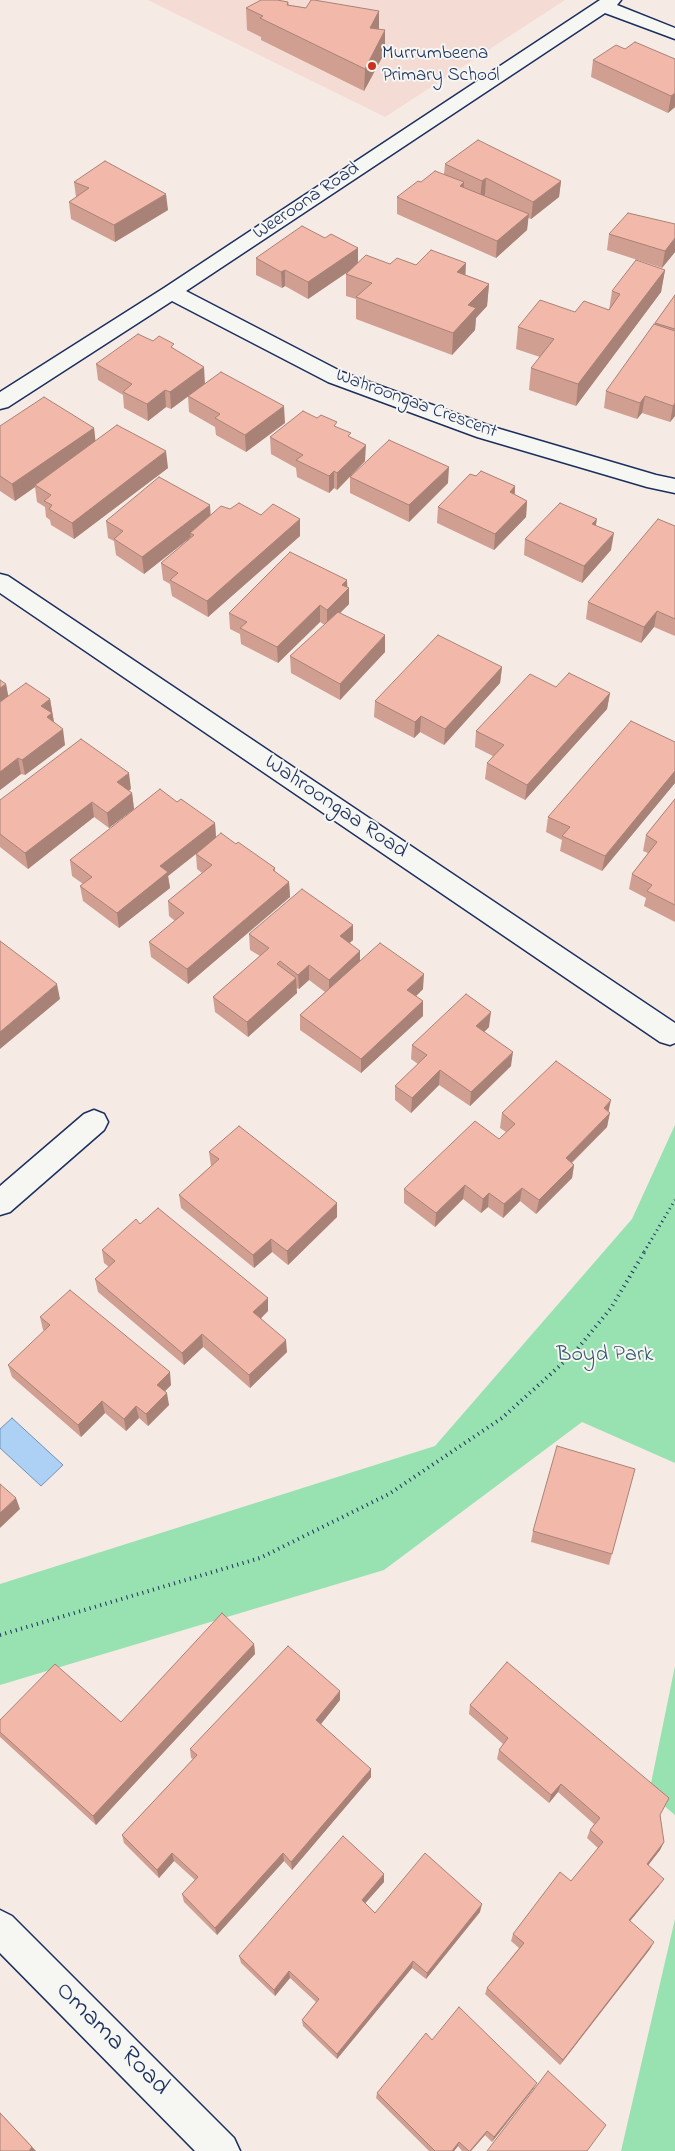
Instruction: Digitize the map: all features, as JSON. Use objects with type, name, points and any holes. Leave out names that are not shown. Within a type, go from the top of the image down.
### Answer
[{"type":"street","points":[[608,3],[675,34]]},
{"type":"street","name":"Weeroona Road","points":[[0,402],[171,292],[608,3]]},
{"type":"street","name":"Wahroongaa Crescent","points":[[171,292],[335,376],[485,432],[655,482],[675,486]]},
{"type":"street","name":"Wahroongaa Road","points":[[0,582],[670,1034]]},
{"type":"street","points":[[0,1203],[94,1122]]},
{"type":"street","name":"Omama Road","points":[[0,1928],[221,2151]]},
{"type":"path","points":[[0,1635],[260,1558],[389,1494],[502,1418],[574,1353],[611,1308],[675,1200]]},
{"type":"shaded area","name":"Murrumbeena Primary School","points":[[148,0],[565,0],[385,117]]},
{"type":"green space","name":"Boyd Park","points":[[675,1125],[675,1463],[582,1422],[384,1570],[0,1685],[0,1584],[435,1446],[632,1219]]},
{"type":"green space","points":[[675,1666],[675,1815],[649,1793]]},
{"type":"green space","points":[[675,1919],[675,2151],[621,2151]]},
{"type":"water","points":[[12,1418],[63,1465],[41,1486],[0,1448],[0,1429]]},
{"type":"building","points":[[261,0],[277,0],[288,2],[287,5],[306,8],[311,0],[314,0],[379,11],[370,28],[385,30],[365,69],[260,18],[263,16],[246,8]]},
{"type":"building","points":[[635,42],[675,59],[675,93],[671,96],[593,60],[616,45],[625,49]]},
{"type":"building","points":[[478,140],[561,181],[533,202],[486,178],[482,181],[445,164]]},
{"type":"building","points":[[105,161],[166,194],[114,225],[69,202],[89,188],[74,182]]},
{"type":"building","points":[[435,171],[464,182],[460,186],[529,214],[497,241],[397,197]]},
{"type":"building","points":[[628,213],[675,224],[675,238],[665,251],[609,234]]},
{"type":"building","points":[[302,226],[325,238],[331,234],[358,248],[308,282],[285,270],[281,272],[256,258]]},
{"type":"building","points":[[431,250],[466,263],[457,272],[489,284],[468,305],[476,308],[453,333],[356,297],[372,283],[346,274],[366,255],[390,264],[397,258],[416,265]]},
{"type":"building","points":[[636,260],[665,270],[578,384],[531,368],[554,339],[518,327],[540,300],[575,312],[584,301],[609,310],[620,294],[612,291]]},
{"type":"building","points":[[675,295],[675,329],[655,323]]},
{"type":"building","points":[[654,324],[675,331],[675,403],[673,406],[645,396],[640,403],[606,391]]},
{"type":"building","points":[[138,334],[153,341],[159,336],[174,344],[171,347],[204,367],[170,392],[165,390],[147,404],[123,392],[132,384],[96,364]]},
{"type":"building","points":[[221,372],[284,406],[245,435],[215,418],[220,414],[188,396]]},
{"type":"building","points":[[44,397],[94,428],[12,484],[0,476],[0,426]]},
{"type":"building","points":[[303,411],[317,418],[321,415],[337,422],[334,426],[351,433],[348,436],[366,445],[337,473],[334,471],[329,476],[296,460],[303,455],[270,437]]},
{"type":"building","points":[[117,425],[166,451],[72,523],[49,509],[52,505],[44,501],[51,495],[35,485]]},
{"type":"building","points":[[389,440],[449,467],[409,505],[350,477]]},
{"type":"building","points":[[481,471],[515,486],[510,492],[527,501],[495,534],[438,507],[470,474],[476,476]]},
{"type":"building","points":[[159,477],[210,505],[142,557],[114,539],[123,531],[106,521]]},
{"type":"building","points":[[239,503],[261,515],[273,504],[300,519],[207,601],[170,580],[178,573],[161,563],[194,535],[190,533],[221,506],[230,509]]},
{"type":"building","points":[[560,503],[597,519],[592,524],[614,533],[584,566],[525,539]]},
{"type":"building","points":[[658,519],[675,526],[675,619],[657,611],[644,627],[588,602]]},
{"type":"building","points":[[290,552],[347,580],[342,585],[349,588],[327,610],[320,605],[277,647],[240,628],[247,622],[229,613]]},
{"type":"building","points":[[338,612],[385,635],[340,684],[290,656]]},
{"type":"building","points":[[438,635],[502,667],[445,729],[421,716],[415,722],[375,701]]},
{"type":"building","points":[[569,673],[610,693],[527,785],[487,763],[504,745],[476,731],[530,674],[556,687]]},
{"type":"building","points":[[0,680],[6,684],[0,688]]},
{"type":"building","points":[[26,683],[50,699],[41,706],[52,713],[47,717],[63,729],[22,760],[18,758],[0,772],[0,702]]},
{"type":"building","points":[[631,721],[675,742],[675,771],[605,856],[562,836],[570,827],[548,817]]},
{"type":"building","points":[[81,739],[129,773],[117,782],[132,793],[107,813],[92,802],[25,853],[0,834],[0,800]]},
{"type":"building","points":[[160,789],[177,802],[181,799],[215,823],[160,866],[168,872],[117,913],[80,886],[92,877],[70,860]]},
{"type":"building","points":[[675,799],[675,905],[647,891],[652,885],[632,874],[657,842],[646,835]]},
{"type":"building","points":[[221,833],[236,844],[238,842],[275,868],[273,870],[289,882],[187,969],[149,942],[184,913],[168,901],[212,865],[196,854]]},
{"type":"building","points":[[302,889],[353,925],[340,936],[360,951],[329,980],[309,965],[298,975],[280,961],[277,964],[296,978],[247,1022],[213,997],[269,948],[249,934]]},
{"type":"building","points":[[0,941],[57,984],[0,1032]]},
{"type":"building","points":[[380,943],[424,974],[407,990],[423,1001],[361,1059],[300,1015]]},
{"type":"building","points":[[466,994],[491,1012],[476,1026],[513,1052],[471,1092],[440,1070],[412,1098],[395,1086],[427,1055],[412,1045]]},
{"type":"building","points":[[556,1061],[611,1100],[604,1108],[610,1113],[566,1158],[574,1165],[539,1200],[522,1188],[504,1204],[489,1193],[483,1199],[465,1185],[436,1213],[404,1189],[475,1121],[499,1139],[515,1124],[502,1113]]},
{"type":"building","points":[[239,1126],[337,1203],[287,1251],[271,1239],[253,1255],[179,1195],[219,1159],[209,1152]]},
{"type":"building","points":[[158,1208],[268,1298],[253,1312],[286,1340],[249,1375],[202,1334],[182,1353],[95,1279],[115,1261],[102,1250],[136,1219],[140,1224]]},
{"type":"building","points":[[70,1290],[170,1372],[157,1385],[167,1393],[146,1414],[136,1406],[124,1419],[102,1401],[78,1425],[8,1365],[50,1325],[40,1317]]},
{"type":"building","points":[[557,1446],[635,1469],[612,1554],[533,1531]]},
{"type":"building","points":[[0,1484],[16,1498],[0,1513]]},
{"type":"building","points":[[222,1613],[254,1644],[93,1816],[0,1732],[0,1720],[55,1664],[121,1722]]},
{"type":"building","points":[[288,1646],[340,1691],[316,1720],[371,1769],[291,1862],[283,1853],[215,1928],[182,1894],[198,1877],[172,1853],[157,1870],[122,1835],[197,1755],[190,1749]]},
{"type":"building","points":[[507,1662],[669,1798],[660,1815],[664,1842],[647,1864],[664,1879],[629,1920],[654,1942],[563,2060],[487,1988],[524,1943],[513,1934],[560,1872],[571,1881],[603,1842],[590,1830],[600,1818],[561,1784],[551,1795],[499,1750],[508,1738],[470,1705]]},
{"type":"building","points":[[343,1836],[384,1874],[362,1900],[375,1913],[425,1853],[482,1904],[427,1973],[413,1961],[337,2054],[302,2020],[319,1999],[289,1971],[274,1990],[239,1956]]},
{"type":"building","points":[[459,2007],[537,2083],[494,2137],[487,2131],[470,2151],[459,2142],[452,2151],[435,2151],[377,2093],[426,2033],[432,2040]]},
{"type":"building","points":[[548,2071],[606,2125],[587,2151],[487,2151]]},
{"type":"building","points":[[0,2113],[32,2147],[29,2151],[0,2151]]},
{"type":"place","name":"Murrumbeena Primary School","points":[[372,66]]}]
